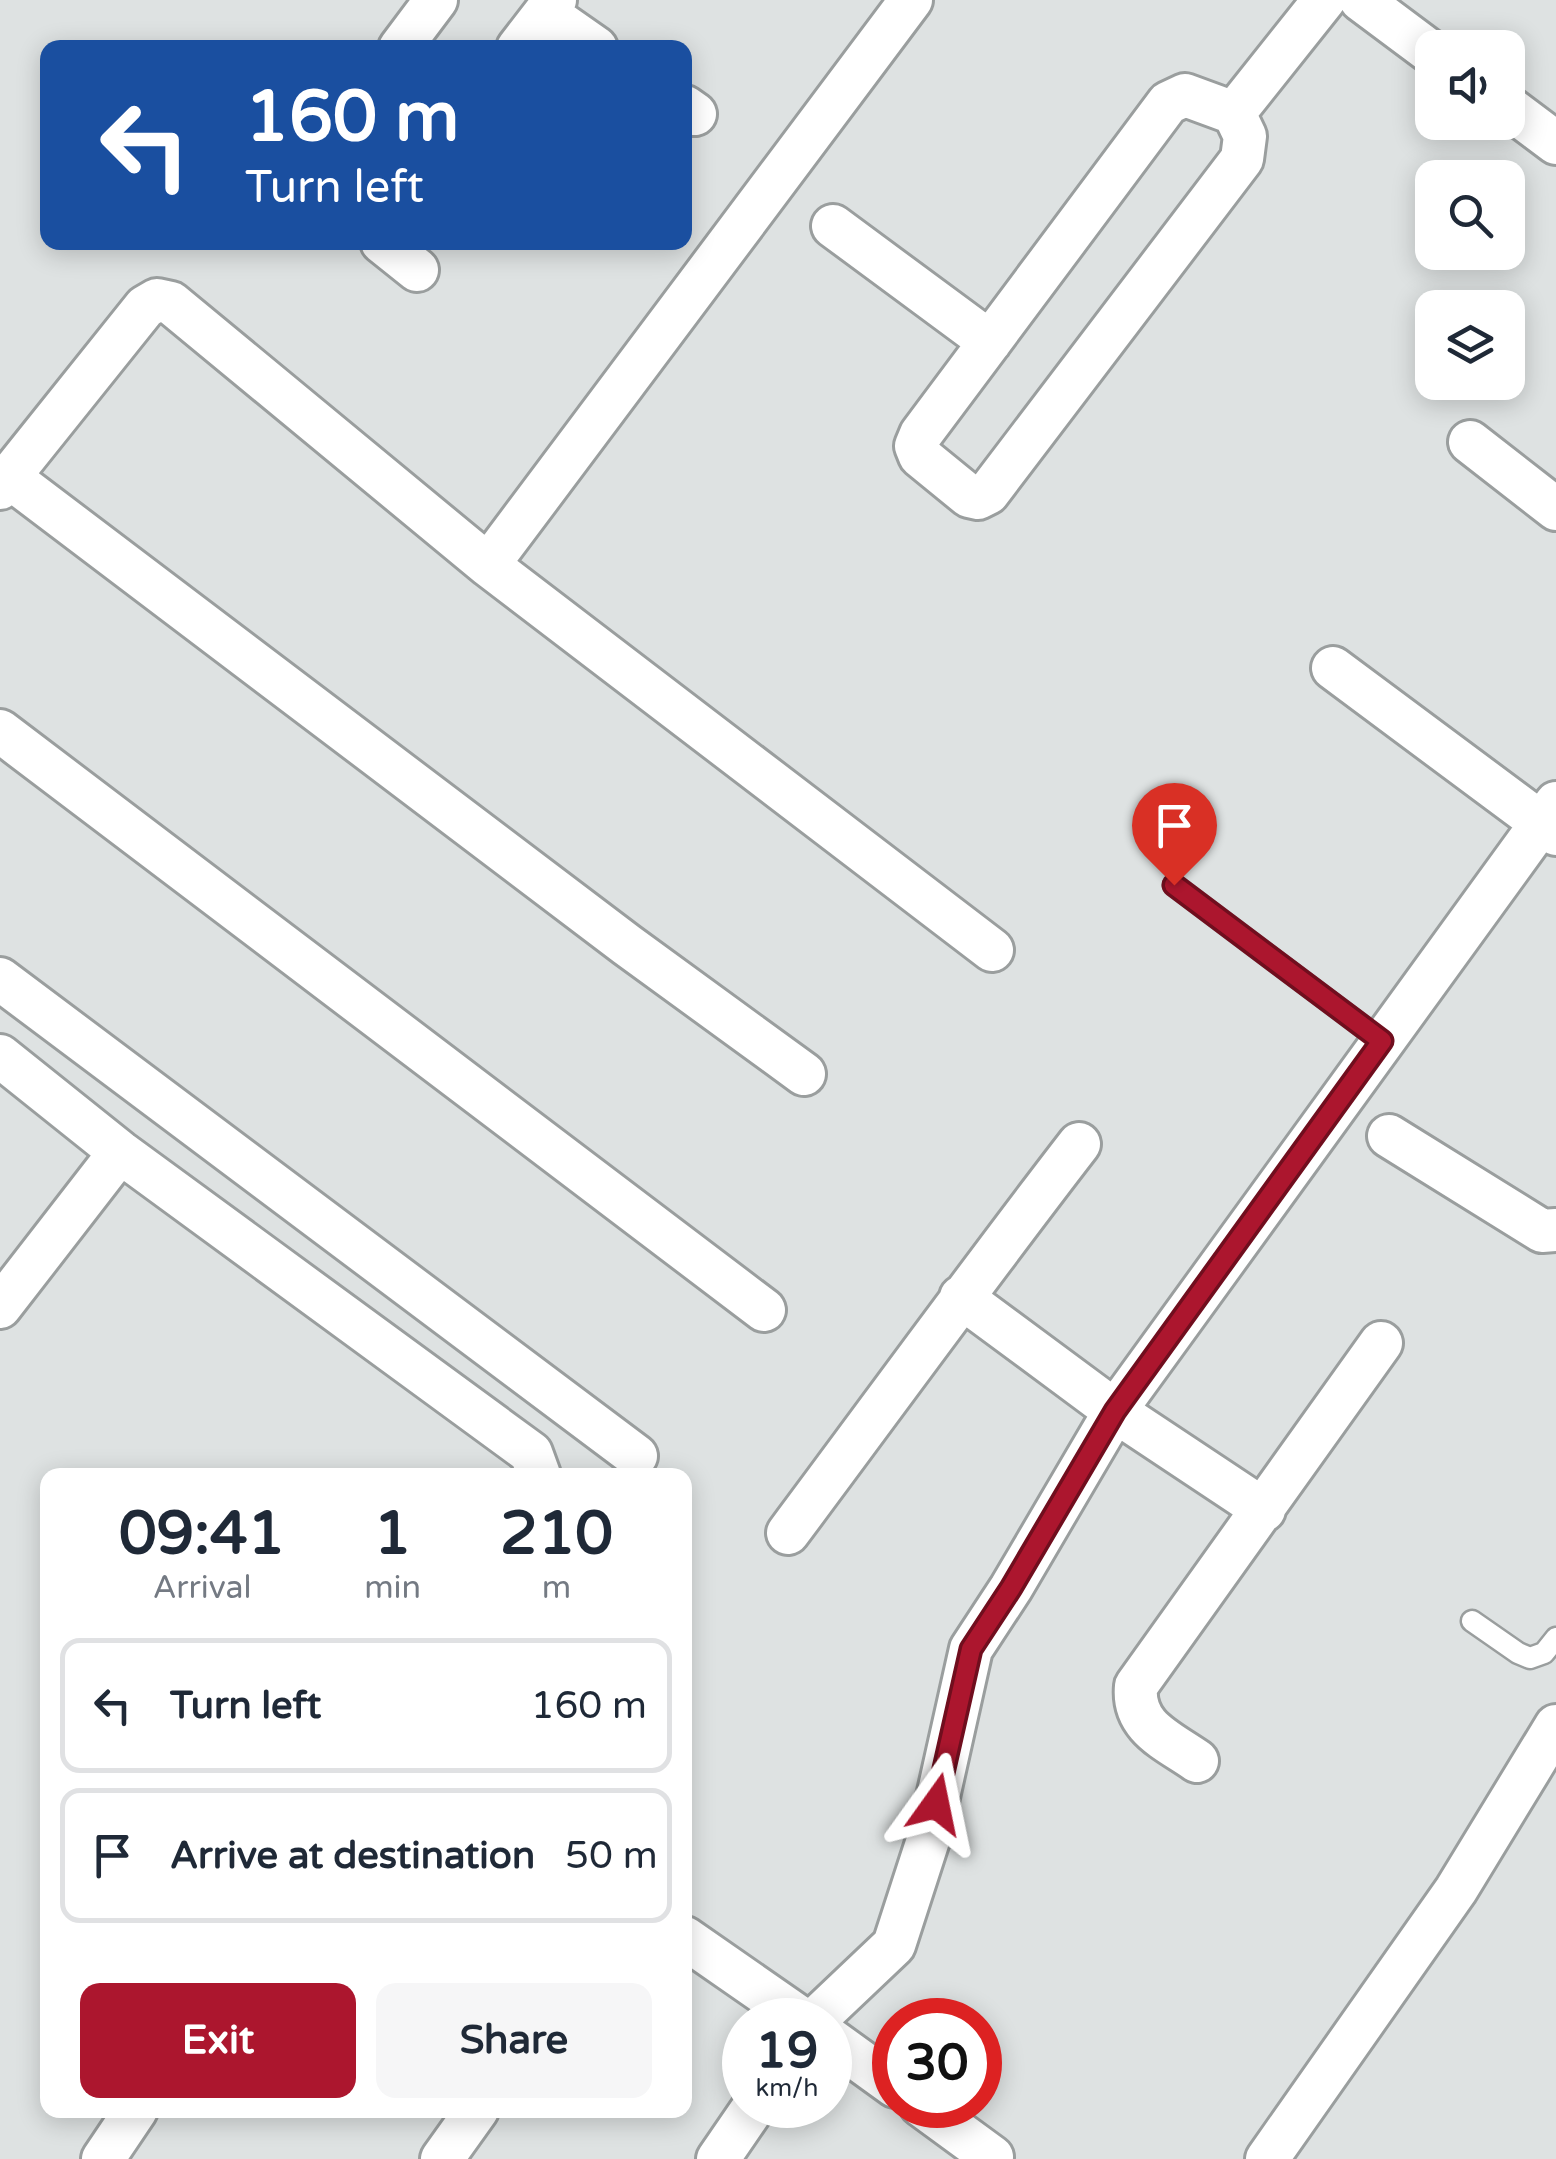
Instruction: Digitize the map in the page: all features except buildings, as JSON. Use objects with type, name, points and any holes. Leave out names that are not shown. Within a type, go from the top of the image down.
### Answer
[{"type":"street","points":[[406,40],[436,0]]},
{"type":"street","points":[[488,564],[911,0]]},
{"type":"street","points":[[1234,113],[1324,0]]},
{"type":"street","points":[[1360,0],[1415,40]]},
{"type":"street","points":[[524,40],[551,7],[587,40]]},
{"type":"street","points":[[1186,95],[1234,113],[1244,136],[1242,158],[988,493],[978,498],[969,496],[920,456],[916,446],[990,342],[1168,102],[1186,95]]},
{"type":"street","points":[[1525,120],[1556,143]]},
{"type":"street","points":[[833,226],[990,342]]},
{"type":"street","points":[[392,250],[417,270]]},
{"type":"street","points":[[804,1074],[5,482],[145,307],[157,300],[172,303],[188,314],[488,564],[992,950]]},
{"type":"street","points":[[1470,442],[1556,509]]},
{"type":"street","points":[[839,1998],[894,1945],[929,1837],[971,1649],[1115,1411],[1382,1041],[1551,820],[1333,668]]},
{"type":"street","points":[[0,732],[764,1310]]},
{"type":"street","points":[[0,979],[636,1456]]},
{"type":"street","points":[[0,1056],[120,1152],[531,1453],[536,1468]]},
{"type":"street","points":[[1388,1136],[1542,1231],[1556,1230]]},
{"type":"street","points":[[788,1533],[960,1297],[1079,1144]]},
{"type":"street","points":[[0,1307],[120,1152]]},
{"type":"street","points":[[960,1297],[1115,1411],[1264,1510]]},
{"type":"street","points":[[1197,1761],[1146,1724],[1134,1706],[1136,1686],[1382,1343]]},
{"type":"street","points":[[1268,2159],[1456,1890],[1556,1726]]},
{"type":"street","points":[[692,1943],[771,1998]]},
{"type":"street","points":[[103,2159],[131,2118]]},
{"type":"street","points":[[442,2159],[471,2118]]},
{"type":"street","points":[[723,2157],[741,2128]]},
{"type":"street","points":[[952,2128],[992,2157]]},
{"type":"lane","points":[[1174,885],[1382,1041]]},
{"type":"lane","points":[[1472,1620],[1518,1654],[1530,1658],[1544,1653],[1556,1638]]},
{"type":"route","points":[[936,1804],[971,1649],[1115,1411],[1382,1041],[1174,885]]}]
